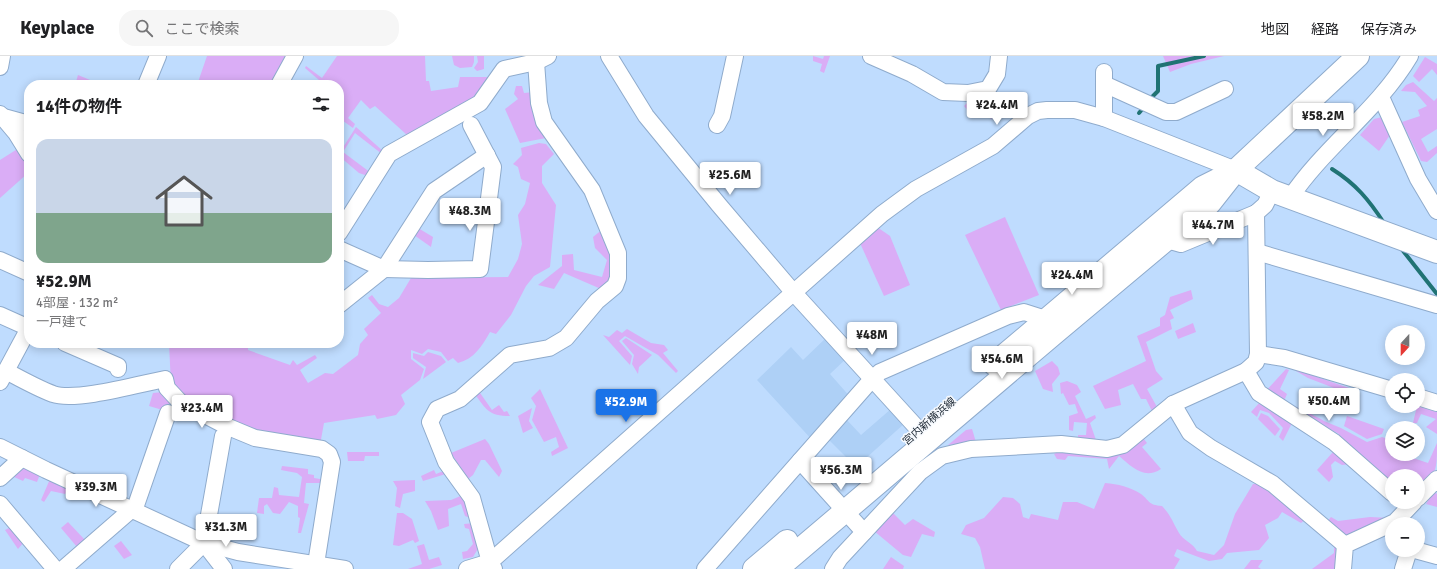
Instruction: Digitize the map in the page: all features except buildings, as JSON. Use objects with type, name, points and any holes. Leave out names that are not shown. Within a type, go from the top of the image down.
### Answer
[{"type":"street","points":[[0,67],[2,56]]},
{"type":"street","points":[[148,80],[158,56]]},
{"type":"street","points":[[282,80],[293,61],[305,56]]},
{"type":"street","points":[[609,56],[646,116],[794,293],[923,434]]},
{"type":"street","points":[[717,125],[722,116],[735,56]]},
{"type":"street","points":[[871,56],[912,74],[943,92],[968,94],[988,89],[997,74],[999,56]]},
{"type":"street","name":"宮内新横浜線","points":[[923,434],[1167,240],[1210,203],[1236,170],[1358,56]]},
{"type":"street","points":[[1167,240],[1181,244],[1256,213],[1281,194],[1300,183],[1381,97],[1410,56]]},
{"type":"street","points":[[344,226],[389,154],[480,103],[504,69],[542,59],[538,103],[544,122],[592,190],[618,253],[618,278],[615,286],[597,301],[566,338],[549,348],[510,355],[460,399],[437,409],[430,422],[446,462],[472,498],[492,566]]},
{"type":"street","points":[[1104,118],[1104,78],[1138,100],[1166,112],[1176,112],[1225,89]]},
{"type":"street","points":[[1381,97],[1418,180],[1437,211]]},
{"type":"street","points":[[467,569],[492,566],[882,214],[916,189],[993,146],[1028,116],[1038,111],[1055,109],[1075,110],[1104,118],[1236,170],[1281,194],[1437,252]]},
{"type":"street","points":[[0,116],[24,123]]},
{"type":"street","points":[[0,116],[16,133],[24,146]]},
{"type":"street","points":[[344,251],[384,269],[480,269],[493,167],[471,125]]},
{"type":"street","points":[[344,300],[384,269],[434,191],[487,155]]},
{"type":"street","name":"宮内新横浜線","points":[[777,569],[840,506],[923,434],[1046,319],[1203,187],[1236,170]]},
{"type":"street","points":[[833,569],[864,532],[920,472],[942,456],[971,449],[1061,444],[1107,449],[1123,445],[1173,404],[1246,371],[1256,362],[1258,354],[1256,213]]},
{"type":"street","points":[[1257,252],[1437,305]]},
{"type":"street","points":[[0,260],[24,271]]},
{"type":"street","points":[[706,569],[873,378],[880,372],[1008,316],[1024,312],[1046,319]]},
{"type":"street","points":[[0,315],[24,326]]},
{"type":"street","points":[[24,337],[4,371],[54,394],[97,394],[119,381],[165,376],[167,388],[180,402],[226,426],[255,438],[322,449],[329,454],[332,462],[330,479],[316,564]]},
{"type":"street","points":[[77,348],[118,366],[119,381]]},
{"type":"street","points":[[1258,354],[1284,358],[1385,388]]},
{"type":"street","points":[[1246,371],[1259,393],[1334,442],[1385,488]]},
{"type":"street","points":[[1425,399],[1437,403]]},
{"type":"street","points":[[1173,404],[1190,433],[1211,448],[1273,484],[1346,545]]},
{"type":"street","points":[[63,569],[133,510],[168,413]]},
{"type":"street","points":[[178,569],[204,543],[222,436]]},
{"type":"street","points":[[0,447],[204,543],[238,552],[344,569]]},
{"type":"street","points":[[0,478],[22,458]]},
{"type":"street","points":[[800,461],[864,532]]},
{"type":"street","points":[[1425,489],[1437,479]]},
{"type":"street","points":[[0,504],[55,569]]},
{"type":"street","name":"宮内新横浜線","points":[[754,569],[840,506]]},
{"type":"street","points":[[1346,545],[1385,528]]},
{"type":"street","points":[[204,543],[224,569]]},
{"type":"street","points":[[1343,569],[1346,545]]},
{"type":"street","points":[[1425,553],[1437,556]]},
{"type":"street","points":[[1403,569],[1407,557]]},
{"type":"shaded area","points":[[207,56],[285,56],[273,80],[199,80]]},
{"type":"shaded area","points":[[337,56],[425,56],[426,81],[429,81],[431,91],[458,87],[460,77],[493,77],[475,103],[407,135],[375,106],[370,109],[361,100],[348,118],[355,124],[353,128],[344,122],[344,80],[319,80],[305,68],[306,66],[322,78]]},
{"type":"shaded area","points":[[452,56],[474,56],[472,67],[460,68],[454,65]]},
{"type":"shaded area","points":[[477,56],[484,56],[484,69],[477,71],[474,68],[478,62]]},
{"type":"shaded area","points":[[813,56],[823,59],[824,56],[830,56],[824,73],[820,71],[822,64],[813,61]]},
{"type":"shaded area","points":[[1163,56],[1224,56],[1191,64],[1170,72]]},
{"type":"shaded area","points":[[1425,57],[1437,64],[1437,75],[1432,69],[1419,82],[1413,76]]},
{"type":"shaded area","points":[[78,75],[90,80],[76,80]]},
{"type":"shaded area","points":[[1413,82],[1434,101],[1437,98],[1437,129],[1421,139],[1428,152],[1437,146],[1437,153],[1427,162],[1421,161],[1402,122],[1420,116],[1418,110],[1427,106],[1415,92],[1401,91],[1406,85]]},
{"type":"shaded area","points":[[516,86],[522,86],[524,93],[534,92],[540,123],[546,138],[520,143],[505,109],[518,99],[514,94]]},
{"type":"shaded area","points":[[971,99],[993,120],[974,108],[969,112],[964,106]]},
{"type":"shaded area","points":[[1382,117],[1390,135],[1379,151],[1360,135],[1374,119]]},
{"type":"shaded area","points":[[356,127],[384,152],[382,154],[355,133],[344,150],[344,146]]},
{"type":"shaded area","points":[[539,143],[546,144],[554,154],[542,166],[542,183],[556,205],[550,267],[534,276],[526,286],[511,315],[496,334],[490,332],[481,347],[464,361],[458,363],[453,358],[448,361],[441,352],[428,349],[422,354],[411,350],[411,359],[424,369],[420,380],[401,395],[405,404],[396,415],[377,419],[375,415],[324,423],[320,445],[260,432],[183,399],[171,385],[169,348],[248,348],[248,350],[290,365],[293,360],[297,365],[315,355],[317,358],[300,370],[308,383],[325,373],[333,374],[358,355],[360,344],[368,335],[364,329],[381,313],[368,298],[372,295],[379,304],[388,307],[399,298],[411,278],[508,277],[518,259],[522,244],[518,215],[525,204],[530,183],[521,179],[518,167],[513,164],[522,155],[521,148]]},
{"type":"shaded area","points":[[19,148],[24,155],[24,177],[0,198],[0,160]]},
{"type":"shaded area","points":[[344,153],[371,173],[368,176],[359,173],[344,160]]},
{"type":"shaded area","points":[[1005,217],[1039,295],[1001,310],[965,235]]},
{"type":"shaded area","points":[[877,227],[890,236],[910,285],[884,296],[860,243]]},
{"type":"shaded area","points":[[418,228],[433,237],[431,247],[414,235]]},
{"type":"shaded area","points":[[603,229],[610,250],[612,277],[601,289],[564,273],[554,289],[538,285],[562,266],[562,255],[573,254],[574,270],[602,277],[607,260],[595,248],[593,237]]},
{"type":"shaded area","points":[[1191,290],[1193,299],[1170,310],[1174,318],[1170,320],[1172,329],[1146,342],[1156,371],[1163,379],[1147,389],[1157,407],[1152,411],[1146,399],[1141,399],[1133,384],[1118,390],[1121,405],[1105,409],[1093,386],[1146,361],[1137,336],[1160,326],[1160,318],[1165,315],[1170,297]]},
{"type":"shaded area","points":[[1193,323],[1196,332],[1178,339],[1175,331]]},
{"type":"shaded area","points":[[627,329],[651,343],[664,345],[668,350],[663,353],[678,371],[676,373],[658,355],[625,336],[619,341],[632,356],[630,365],[603,335],[609,337],[617,330],[622,333]]},
{"type":"shaded area","points":[[828,336],[848,357],[830,374],[852,399],[814,442],[757,380],[791,347],[803,360]]},
{"type":"shaded area","points":[[626,338],[652,355],[639,367],[638,374],[632,364],[634,355],[622,341]]},
{"type":"shaded area","points":[[428,352],[441,356],[446,362],[423,379],[426,367],[413,358],[413,353],[424,356]]},
{"type":"shaded area","points":[[1052,361],[1058,367],[1060,374],[1052,384],[1053,392],[1043,389],[1035,371]]},
{"type":"shaded area","points":[[1291,368],[1352,389],[1349,401],[1333,394],[1334,388],[1308,378]]},
{"type":"shaded area","points":[[1286,369],[1289,370],[1280,389],[1287,394],[1284,401],[1367,442],[1382,437],[1385,438],[1385,461],[1422,461],[1428,463],[1437,443],[1437,460],[1435,471],[1425,485],[1425,469],[1385,469],[1385,494],[1352,464],[1342,465],[1335,461],[1331,465],[1333,477],[1329,482],[1317,470],[1341,443],[1337,440],[1339,434],[1326,427],[1323,431],[1265,392]]},
{"type":"shaded area","points":[[1067,381],[1077,385],[1081,392],[1075,396],[1086,419],[1095,415],[1096,418],[1090,423],[1096,440],[1078,439],[1078,435],[1086,435],[1087,423],[1074,422],[1073,431],[1069,430],[1069,416],[1078,413],[1075,404],[1069,405],[1063,393],[1061,394],[1060,383]]},
{"type":"shaded area","points":[[540,389],[568,448],[552,456],[551,452],[559,447],[556,437],[544,442],[532,420],[536,406],[531,398]]},
{"type":"shaded area","points":[[478,390],[492,410],[499,405],[504,412],[507,411],[510,416],[497,415],[488,410],[474,393]]},
{"type":"shaded area","points":[[163,392],[171,399],[166,411],[149,406],[153,393]]},
{"type":"shaded area","points":[[1261,401],[1292,423],[1283,441],[1279,437],[1283,428],[1269,413],[1260,410],[1257,417],[1251,412]]},
{"type":"shaded area","points":[[532,408],[529,421],[533,428],[523,433],[518,416]]},
{"type":"shaded area","points":[[1425,408],[1437,412],[1437,434],[1426,427],[1436,419],[1421,414],[1418,421],[1413,421],[1415,413],[1425,413]]},
{"type":"shaded area","points":[[891,409],[905,423],[856,467],[829,440],[845,418],[861,435]]},
{"type":"shaded area","points":[[1261,413],[1268,416],[1280,429],[1275,436],[1258,419]]},
{"type":"shaded area","points":[[1347,416],[1384,429],[1382,434],[1367,439],[1344,426]]},
{"type":"shaded area","points":[[972,429],[976,442],[948,445],[966,430]]},
{"type":"shaded area","points":[[1143,438],[1147,443],[1142,447],[1161,469],[1155,472],[1144,473],[1138,471],[1119,456],[1109,469],[1107,459],[1068,456],[1065,460],[1057,459],[1054,454],[1069,447]]},
{"type":"shaded area","points":[[485,439],[502,471],[499,477],[485,460],[481,460],[473,475],[468,479],[451,453]]},
{"type":"shaded area","points":[[347,452],[379,452],[379,456],[365,456],[364,461],[348,461]]},
{"type":"shaded area","points":[[23,465],[40,474],[37,482],[25,478],[23,481],[12,476]]},
{"type":"shaded area","points":[[282,466],[308,469],[308,474],[314,475],[314,478],[326,480],[325,483],[306,483],[304,503],[309,504],[301,533],[298,533],[300,518],[298,517],[298,506],[289,502],[280,514],[273,513],[267,504],[264,506],[264,514],[257,513],[259,498],[272,498],[274,487],[278,488],[279,495],[299,497],[302,477],[297,473],[281,470]]},
{"type":"shaded area","points":[[434,470],[436,474],[446,470],[449,473],[423,481],[421,476]]},
{"type":"shaded area","points":[[50,479],[69,488],[65,494],[51,491],[44,502],[41,500]]},
{"type":"shaded area","points":[[415,480],[415,491],[403,494],[400,508],[395,506],[397,488],[393,481]]},
{"type":"shaded area","points":[[1105,483],[1128,488],[1141,494],[1152,504],[1162,506],[1170,516],[1179,533],[1197,551],[1214,555],[1224,545],[1235,514],[1253,484],[1262,484],[1306,519],[1301,523],[1282,512],[1278,518],[1265,525],[1269,538],[1259,550],[1227,553],[1222,559],[1209,561],[1177,549],[1174,556],[1180,559],[1174,569],[985,569],[980,547],[975,538],[961,534],[966,525],[984,518],[1003,497],[1013,498],[1020,504],[1023,517],[1029,519],[1031,514],[1058,520],[1063,502],[1077,502],[1094,509]]},
{"type":"shaded area","points":[[1434,491],[1437,494],[1437,507],[1426,504]]},
{"type":"shaded area","points":[[463,495],[473,519],[465,516],[461,504],[448,509],[449,526],[438,530],[431,511],[425,501],[451,500]]},
{"type":"shaded area","points":[[397,513],[403,513],[412,519],[419,541],[415,543],[413,540],[399,546],[393,545]]},
{"type":"shaded area","points":[[893,513],[905,525],[913,519],[935,532],[934,537],[922,534],[911,557],[903,555],[874,531]]},
{"type":"shaded area","points":[[1331,517],[1338,521],[1370,517],[1385,518],[1385,521],[1346,540],[1326,523]]},
{"type":"shaded area","points":[[68,522],[85,540],[77,547],[61,528]]},
{"type":"shaded area","points":[[475,523],[479,547],[473,557],[463,559],[462,552],[467,551],[473,544],[469,529],[465,528],[464,524]]},
{"type":"shaded area","points":[[13,526],[25,541],[18,549],[5,530]]},
{"type":"shaded area","points":[[121,541],[132,555],[124,559],[114,546]]},
{"type":"shaded area","points":[[1334,543],[1340,547],[1337,569],[1312,569],[1334,553]]},
{"type":"shaded area","points":[[424,544],[429,560],[439,557],[442,565],[429,569],[408,569],[422,564],[417,546]]},
{"type":"shaded area","points":[[891,557],[904,566],[903,569],[883,569]]},
{"type":"shaded area","points":[[1251,560],[1263,560],[1258,567],[1261,569],[1244,569]]},
{"type":"waterway","points":[[1149,100],[1158,91],[1158,66],[1204,56]]},
{"type":"waterway","points":[[1139,113],[1145,106]]},
{"type":"waterway","points":[[1332,169],[1361,193],[1384,223]]},
{"type":"waterway","points":[[1400,247],[1437,294]]}]
